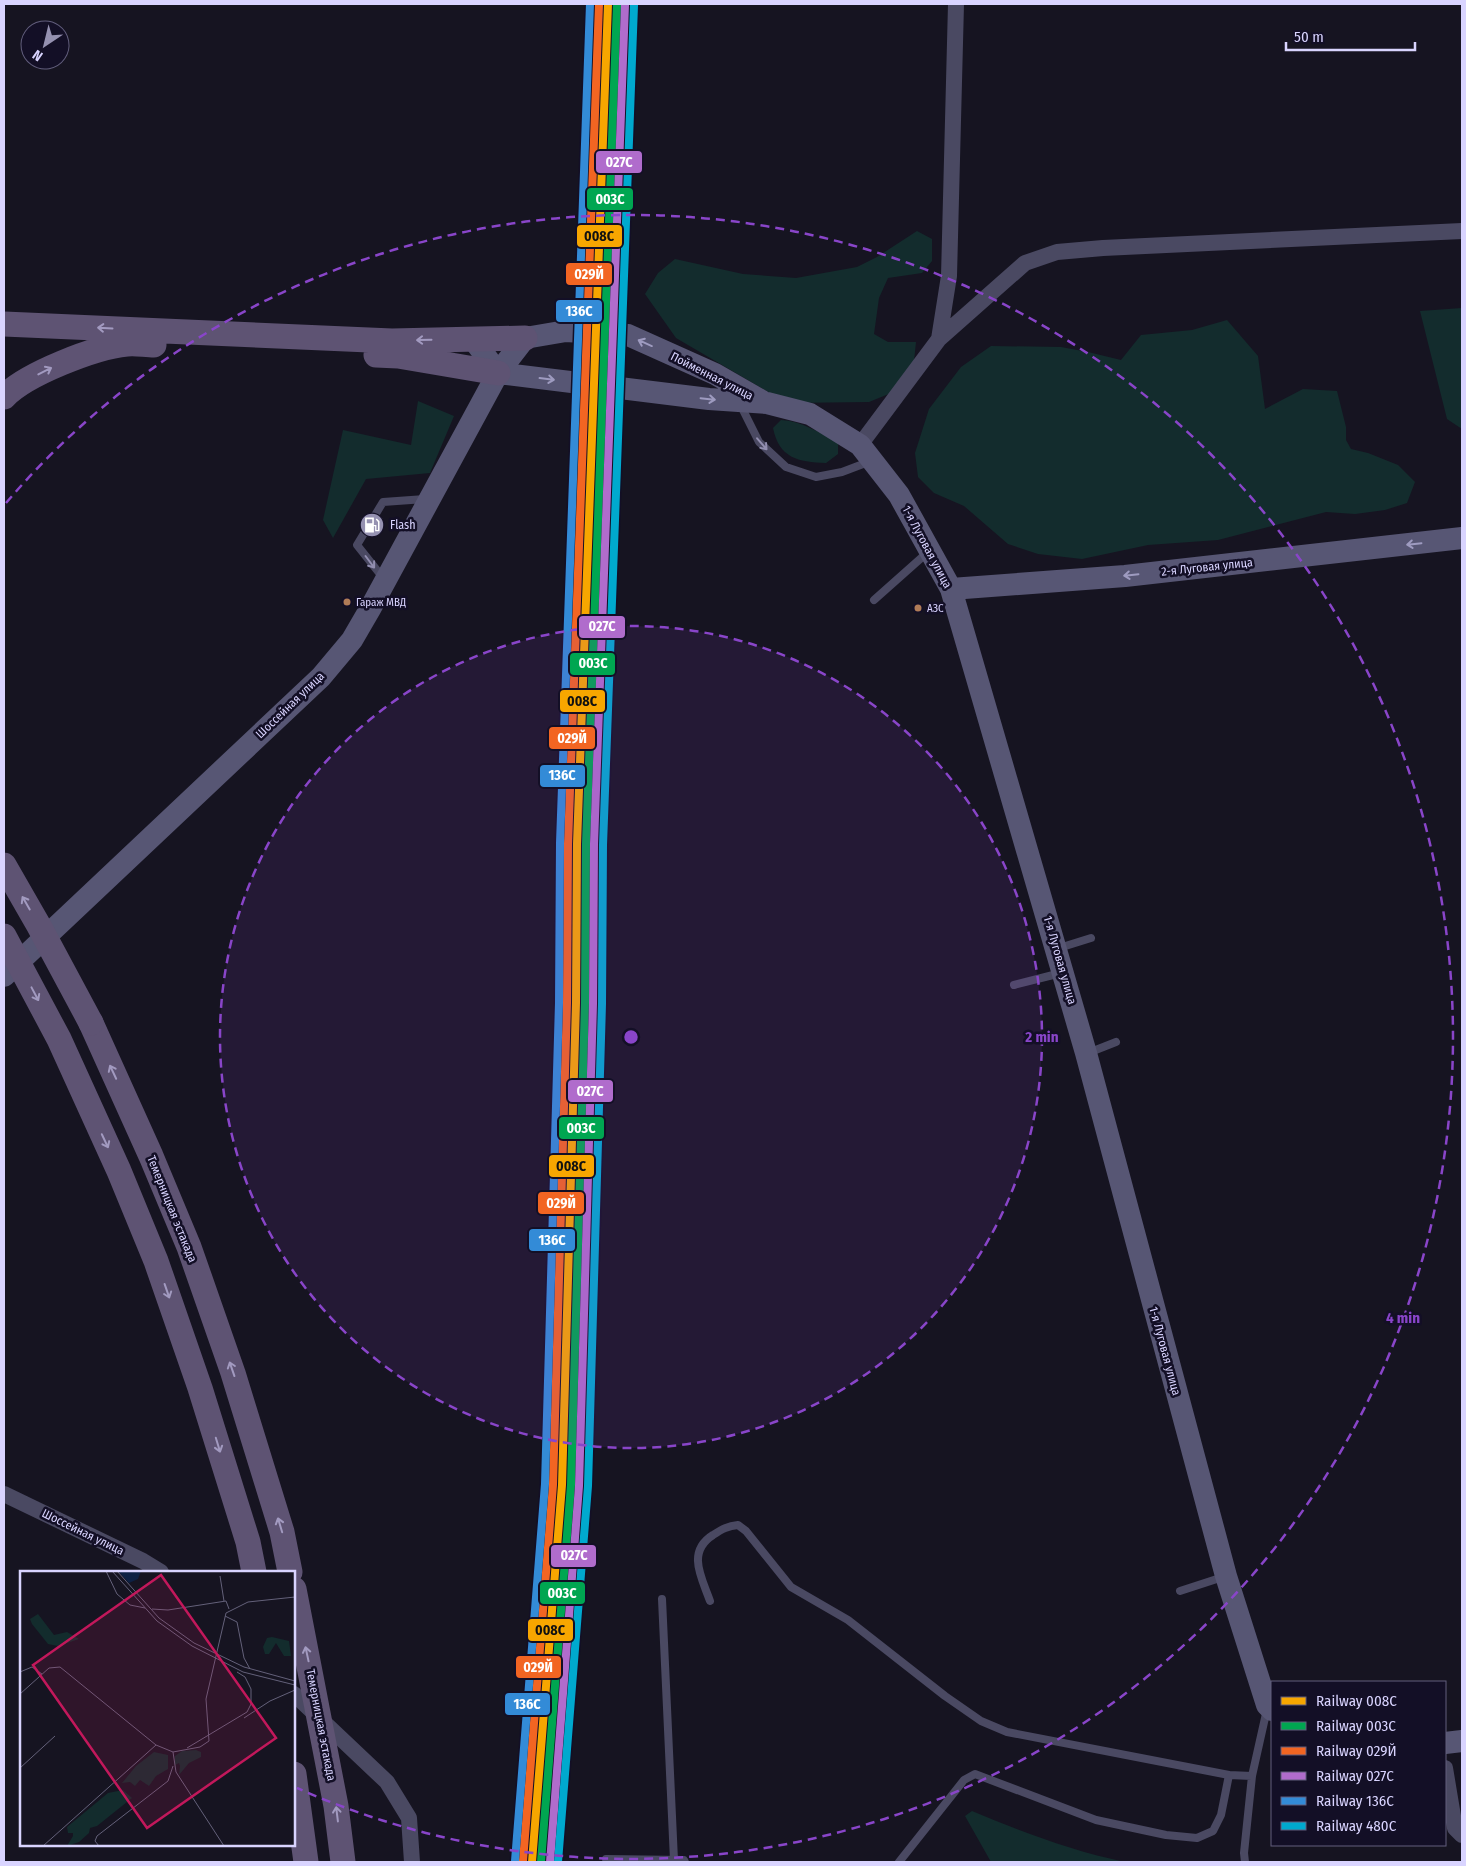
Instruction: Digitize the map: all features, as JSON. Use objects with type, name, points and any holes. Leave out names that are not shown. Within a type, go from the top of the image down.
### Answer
[{"type":"main road","points":[[4,324],[392,340],[525,338]]},
{"type":"main road","name":"Пойменная улица","points":[[525,338],[566,331],[628,335],[715,374],[767,404]]},
{"type":"main road","points":[[498,373],[525,338]]},
{"type":"main road","points":[[473,339],[498,373]]},
{"type":"main road","points":[[4,397],[43,372],[78,356],[127,344],[398,356],[498,373]]},
{"type":"main road","name":"Пойменная улица","points":[[498,373],[767,404]]},
{"type":"main road","name":"Шоссейная улица","points":[[4,976],[321,678],[352,640],[498,373]]},
{"type":"main road","name":"1-я Луговая улица","points":[[767,404],[810,414],[866,453],[900,495],[950,589],[1057,949],[1226,1576],[1270,1708]]},
{"type":"main road","name":"2-я Луговая улица","points":[[950,589],[1124,576],[1462,538]]},
{"type":"main road","name":"Темерницкая эстакада","points":[[4,865],[91,1023],[151,1156],[189,1247],[233,1373],[282,1532],[290,1571]]},
{"type":"main road","points":[[4,936],[58,1039],[119,1171],[156,1261],[203,1397],[248,1542],[254,1571]]},
{"type":"main road","name":"Темерницкая эстакада","points":[[295,1595],[332,1786],[343,1862]]},
{"type":"main road","points":[[1446,1744],[1462,1741]]},
{"type":"main road","points":[[295,1781],[306,1862]]},
{"type":"street","points":[[939,339],[948,276],[956,4]]},
{"type":"street","points":[[866,453],[939,339],[1025,263],[1057,252],[1103,248],[1462,231]]},
{"type":"street","name":"Шоссейная улица","points":[[4,1494],[143,1561],[159,1571]]},
{"type":"street","points":[[295,1695],[387,1782],[409,1818],[412,1862]]},
{"type":"street","points":[[1446,1774],[1455,1828],[1462,1835]]},
{"type":"lane","points":[[739,402],[759,442],[786,467],[816,477],[842,472],[866,453]]},
{"type":"lane","points":[[385,581],[357,544],[383,502],[430,499]]},
{"type":"lane","points":[[874,600],[930,550]]},
{"type":"lane","points":[[1057,949],[1091,938]]},
{"type":"lane","points":[[1014,985],[1063,972]]},
{"type":"lane","points":[[1086,1053],[1116,1042]]},
{"type":"lane","points":[[710,1601],[700,1572],[698,1557],[700,1547],[704,1540],[727,1526],[738,1525],[746,1531],[791,1587],[848,1620],[945,1696],[981,1721],[1007,1732],[1229,1775],[1252,1776]]},
{"type":"lane","points":[[1180,1591],[1226,1576]]},
{"type":"lane","points":[[662,1599],[674,1860]]},
{"type":"lane","points":[[1245,1862],[1244,1853],[1252,1776],[1270,1708]]},
{"type":"lane","points":[[899,1862],[964,1780],[975,1774],[1096,1820],[1166,1836],[1197,1838],[1213,1831],[1221,1815],[1229,1775]]},
{"type":"lane","points":[[606,1859],[637,1861],[684,1860],[685,1862]]},
{"type":"green space","points":[[917,231],[932,239],[932,261],[922,273],[888,278],[879,298],[874,334],[888,342],[916,342],[914,361],[896,391],[869,402],[787,403],[676,338],[645,294],[658,273],[675,259],[743,274],[796,278],[857,267],[877,257]]},
{"type":"green space","points":[[1462,308],[1462,429],[1447,419],[1420,311]]},
{"type":"green space","points":[[1227,320],[1258,356],[1265,409],[1303,389],[1337,391],[1346,427],[1346,440],[1351,449],[1368,453],[1398,465],[1415,482],[1407,503],[1385,510],[1355,514],[1326,512],[1218,540],[1148,545],[1082,559],[1038,554],[1008,544],[964,506],[934,493],[918,477],[915,453],[929,409],[961,367],[991,346],[1061,347],[1121,360],[1141,335],[1192,330]]},
{"type":"green space","points":[[418,401],[454,416],[430,473],[366,479],[333,538],[323,520],[343,430],[411,445]]},
{"type":"green space","points":[[781,420],[803,425],[838,443],[838,454],[826,463],[807,461],[791,456],[780,446],[773,428]]},
{"type":"green space","points":[[972,1811],[1047,1840],[1125,1862],[991,1862],[965,1816]]},
{"type":"rail line","name":"136С","points":[[515,1861],[545,1484],[559,1003],[560,843],[590,4]]},
{"type":"rail line","name":"029Й","points":[[523,1861],[553,1485],[567,1003],[568,844],[599,4]]},
{"type":"rail line","name":"008С","points":[[532,1862],[562,1485],[576,1003],[577,844],[608,4]]},
{"type":"rail line","name":"003С","points":[[541,1862],[571,1485],[585,1003],[586,844],[617,4]]},
{"type":"rail line","name":"027С","points":[[550,1862],[579,1486],[593,1004],[594,844],[625,5]]},
{"type":"rail line","name":"480С","points":[[558,1862],[588,1486],[602,1004],[603,845],[634,5]]},
{"type":"place","name":"Flash","points":[[372,525]]},
{"type":"place","name":"Гараж МВД","points":[[347,602]]},
{"type":"place","name":"АЗС","points":[[918,608]]}]
